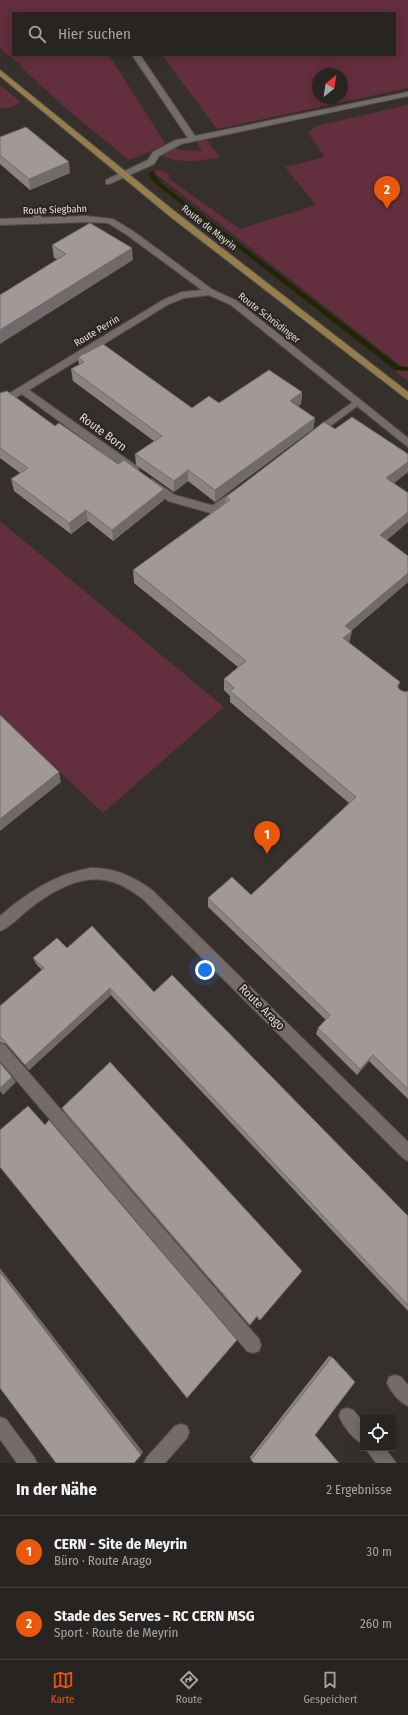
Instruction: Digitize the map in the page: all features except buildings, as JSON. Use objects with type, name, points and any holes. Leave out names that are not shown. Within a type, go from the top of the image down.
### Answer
[{"type":"main road","name":"Route de Meyrin","points":[[0,72],[125,175],[408,397]]},
{"type":"street","points":[[137,56],[193,138]]},
{"type":"street","points":[[110,182],[151,162],[156,154],[170,146],[193,138],[408,94]]},
{"type":"street","points":[[37,221],[38,210]]},
{"type":"street","name":"Route Siegbahn","points":[[0,222],[86,220],[110,221]]},
{"type":"street","name":"Route Schrödinger","points":[[110,221],[130,233],[210,292],[234,303],[408,443]]},
{"type":"street","name":"Route Perrin","points":[[0,402],[166,302],[182,295],[210,292]]},
{"type":"street","name":"Route Born","points":[[22,389],[172,498],[214,510],[245,486]]},
{"type":"street","points":[[308,438],[357,402]]},
{"type":"street","name":"Route Arago","points":[[0,925],[27,902],[52,885],[76,876],[106,874],[128,882],[147,894],[408,1153]]},
{"type":"street","points":[[0,1050],[253,1345]]},
{"type":"street","points":[[395,1383],[408,1398]]},
{"type":"street","points":[[347,1416],[360,1431]]},
{"type":"street","points":[[0,1425],[28,1463]]},
{"type":"street","points":[[154,1463],[180,1432]]},
{"type":"street","points":[[377,1451],[388,1463]]},
{"type":"shaded area","points":[[0,0],[408,0],[408,88],[348,101],[348,68],[312,68],[312,104],[333,104],[217,129],[163,56],[396,56],[396,12],[12,12],[12,56],[110,56],[166,145],[129,160],[69,111],[22,68],[22,66],[0,48]]},
{"type":"shaded area","points":[[0,85],[21,102],[9,108],[0,108]]},
{"type":"shaded area","points":[[408,105],[408,381],[394,371],[405,369],[156,174],[155,171],[159,170],[169,174],[169,179],[240,229],[316,205],[285,167],[325,157],[308,133],[316,126]]},
{"type":"shaded area","points":[[206,139],[220,157],[198,161],[184,161],[169,159],[162,156],[174,147],[181,150],[202,151],[196,141]]},
{"type":"shaded area","points":[[0,521],[224,707],[103,813],[0,715]]},
{"type":"waterway","points":[[151,173],[160,185],[397,368],[408,369]]},
{"type":"place","name":"Stade des Serves - RC CERN MSG","points":[[387,209]]},
{"type":"place","name":"CERN - Site de Meyrin","points":[[267,854]]}]
